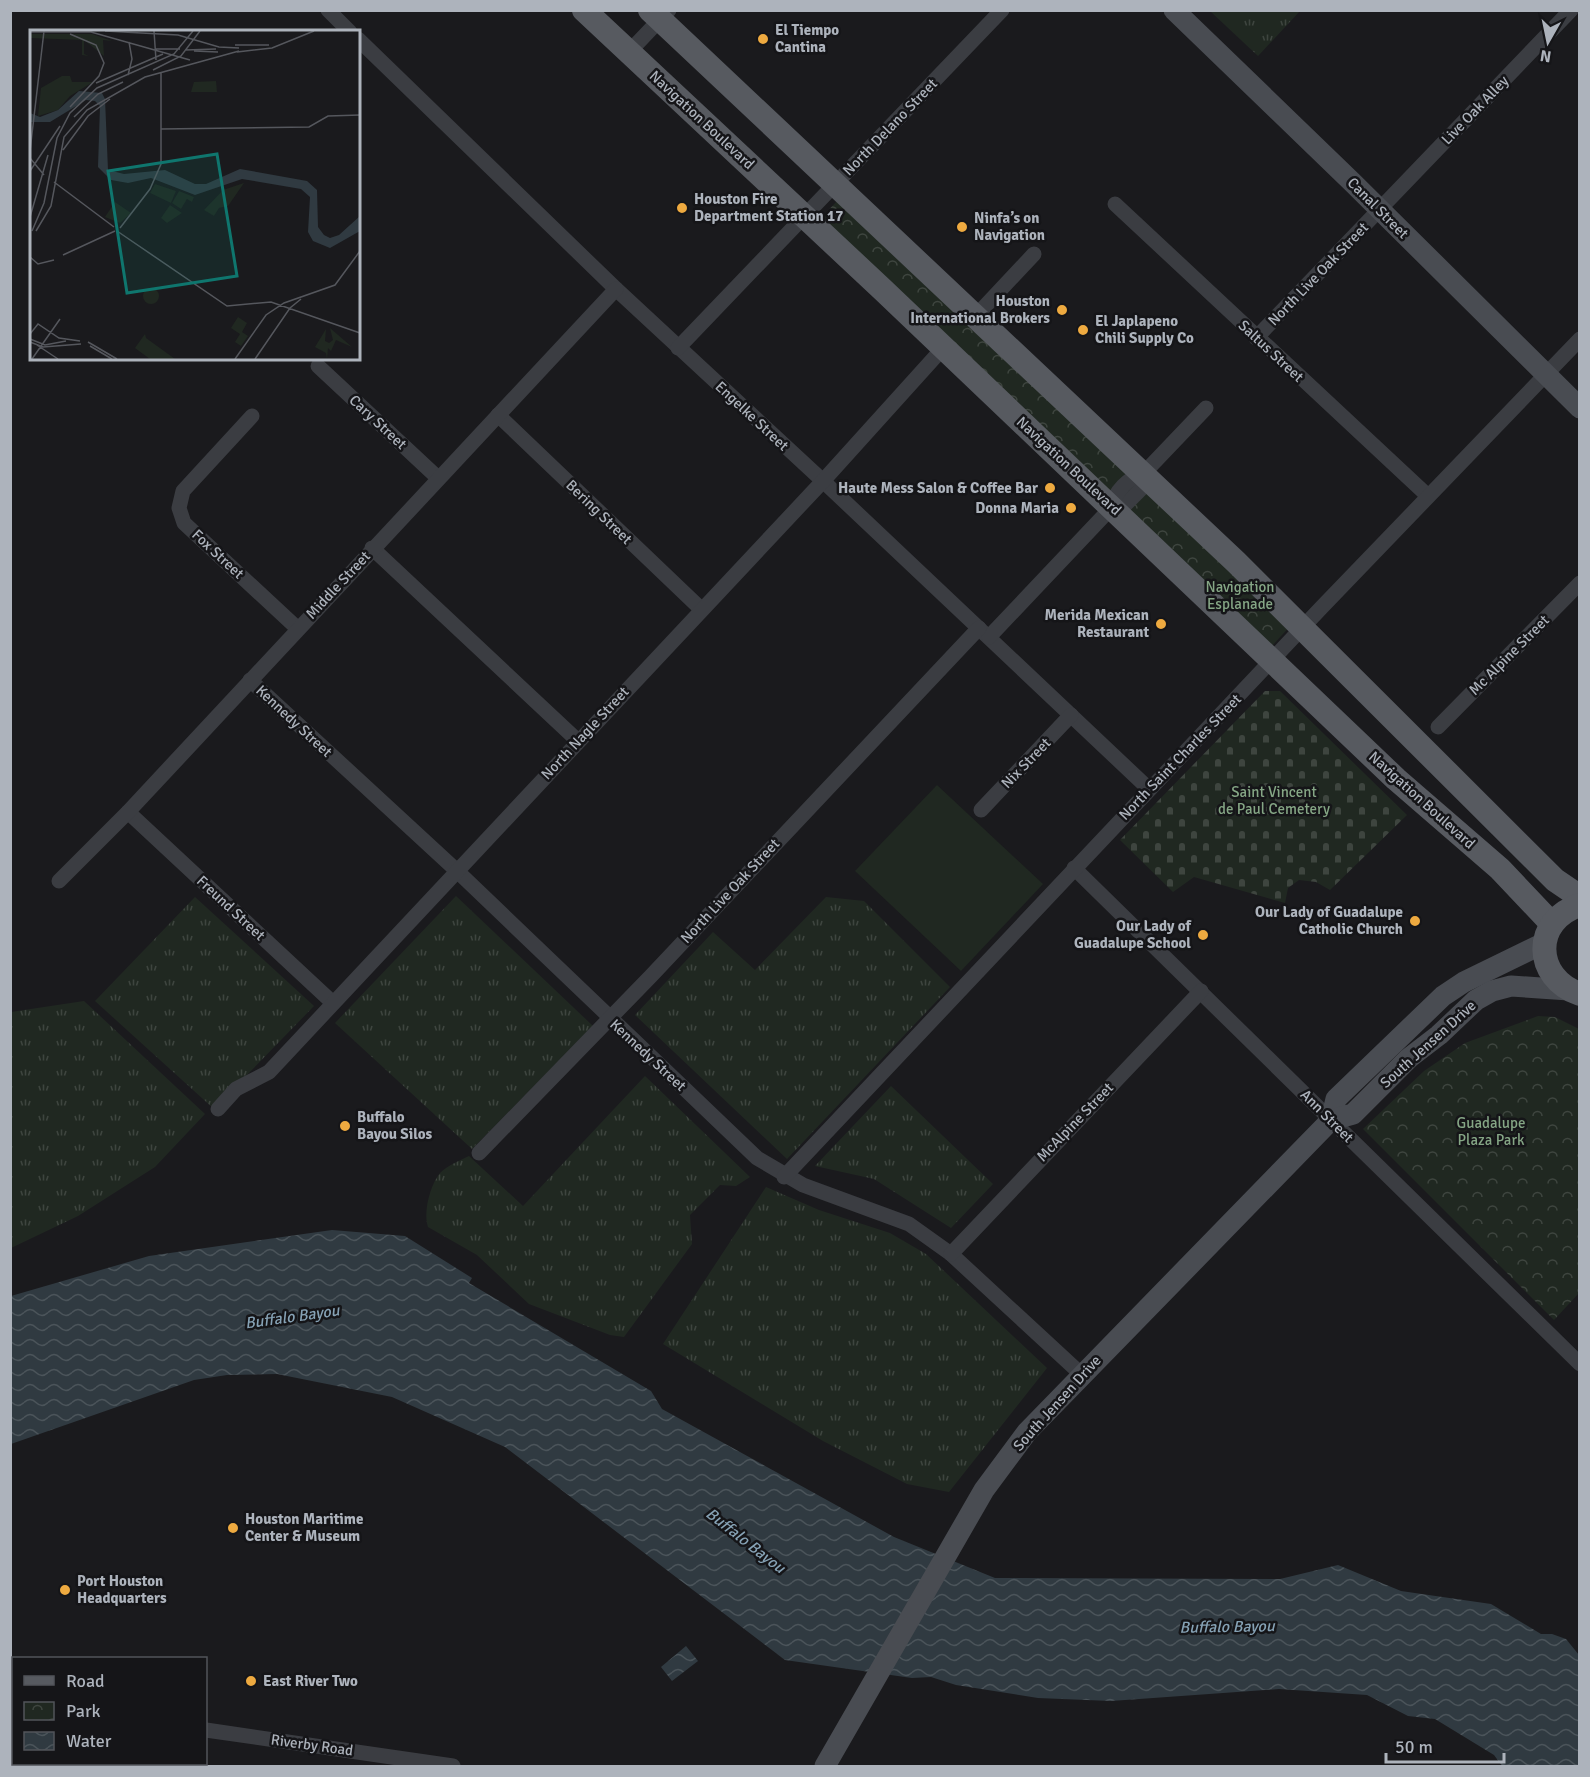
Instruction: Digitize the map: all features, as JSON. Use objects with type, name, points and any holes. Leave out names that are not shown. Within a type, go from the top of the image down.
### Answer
[{"type":"main road","name":"Navigation Boulevard","points":[[584,10],[806,217],[1396,779],[1500,869],[1548,934]]},
{"type":"main road","name":"Canal Street","points":[[1174,10],[1547,373],[1580,408]]},
{"type":"main road","points":[[660,14],[835,184],[1304,627],[1548,874],[1580,897]]},
{"type":"main road","points":[[1574,992],[1560,984],[1547,966],[1548,934],[1568,909],[1580,905]]},
{"type":"main road","name":"South Jensen Drive","points":[[1331,1120],[1336,1099],[1443,996],[1548,934]]},
{"type":"main road","name":"South Jensen Drive","points":[[825,1767],[984,1490],[1027,1432],[1081,1374],[1331,1120],[1353,1114],[1409,1058],[1439,1035],[1476,1000],[1492,991],[1511,986],[1574,992]]},
{"type":"street","name":"North Delano Street","points":[[678,348],[1002,10]]},
{"type":"street","name":"Live Oak Alley","points":[[1380,210],[1570,10]]},
{"type":"street","points":[[330,11],[348,30]]},
{"type":"street","points":[[629,52],[660,14]]},
{"type":"street","name":"Engelke Street","points":[[360,41],[678,348],[823,481],[1149,789]]},
{"type":"street","name":"Saltus Street","points":[[1115,204],[1428,496]]},
{"type":"street","name":"North Live Oak Street","points":[[1256,338],[1380,210]]},
{"type":"street","points":[[975,317],[1034,254]]},
{"type":"street","name":"Middle Street","points":[[59,881],[128,812],[297,628],[616,289]]},
{"type":"street","name":"North Saint Charles Street","points":[[784,1177],[1149,789],[1580,339]]},
{"type":"street","name":"North Nagle Street","points":[[218,1109],[236,1089],[268,1072],[823,481],[944,348]]},
{"type":"street","name":"Cary Street","points":[[318,366],[438,478]]},
{"type":"street","name":"North Live Oak Street","points":[[478,1153],[984,633],[1112,507],[1123,507],[1143,487],[1143,474],[1206,408]]},
{"type":"street","name":"Bering Street","points":[[498,415],[701,609]]},
{"type":"street","name":"Fox Street","points":[[252,416],[183,491],[180,515],[297,628]]},
{"type":"street","points":[[372,548],[578,741]]},
{"type":"street","name":"Mc Alpine Street","points":[[1438,727],[1580,583]]},
{"type":"street","name":"Kennedy Street","points":[[250,680],[456,870],[757,1158],[784,1177],[898,1219],[951,1254],[1081,1374]]},
{"type":"street","name":"Nix Street","points":[[981,810],[1071,716]]},
{"type":"street","name":"Freund Street","points":[[128,812],[333,1003]]},
{"type":"street","name":"Ann Street","points":[[1074,868],[1580,1364]]},
{"type":"street","name":"McAlpine Street","points":[[951,1254],[1201,991]]},
{"type":"street","name":"Riverby Road","points":[[207,1730],[453,1767]]},
{"type":"green space","points":[[1210,11],[1300,11],[1258,56]]},
{"type":"green space","name":"Navigation Esplanade","points":[[839,199],[1292,624],[1271,647],[818,221]]},
{"type":"green space","name":"Saint Vincent de Paul Cemetery","points":[[1265,691],[1280,691],[1407,815],[1330,890],[1316,882],[1299,880],[1288,888],[1285,903],[1194,877],[1173,892],[1120,840]]},
{"type":"green space","points":[[937,785],[1043,884],[961,971],[855,871]]},
{"type":"green space","points":[[456,896],[593,1026],[472,1149],[335,1023]]},
{"type":"green space","points":[[195,897],[314,1006],[214,1109],[95,1001]]},
{"type":"green space","points":[[826,897],[864,901],[950,987],[787,1159],[635,1015],[713,932],[755,970]]},
{"type":"green space","points":[[84,1001],[205,1114],[155,1167],[78,1216],[11,1248],[11,1012]]},
{"type":"green space","name":"Guadalupe Plaza Park","points":[[1538,1016],[1555,1017],[1579,1029],[1579,1293],[1554,1320],[1363,1129],[1424,1071],[1465,1043]]},
{"type":"green space","points":[[645,1076],[750,1177],[736,1186],[720,1185],[690,1215],[692,1244],[624,1337],[610,1335],[529,1304],[477,1255],[428,1227],[426,1214],[430,1192],[436,1178],[446,1168],[469,1156],[523,1206]]},
{"type":"green space","points":[[891,1086],[993,1184],[951,1228],[874,1179],[815,1166]]},
{"type":"green space","points":[[766,1187],[819,1210],[890,1233],[926,1254],[1047,1368],[949,1492],[907,1484],[823,1441],[663,1344]]},
{"type":"water","name":"Buffalo Bayou","points":[[332,1230],[405,1236],[472,1278],[469,1283],[651,1391],[662,1409],[894,1537],[995,1578],[1280,1579],[1338,1565],[1401,1591],[1491,1604],[1541,1634],[1552,1634],[1566,1639],[1579,1655],[1579,1766],[1502,1766],[1494,1755],[1435,1719],[1408,1716],[1367,1695],[1279,1689],[1111,1701],[1038,1698],[956,1685],[931,1677],[912,1678],[785,1660],[505,1447],[392,1397],[277,1374],[227,1375],[194,1380],[11,1444],[11,1296],[149,1256]]},
{"type":"water","points":[[686,1646],[698,1661],[672,1681],[661,1667]]},
{"type":"place","name":"El Tiempo Cantina","points":[[763,39]]},
{"type":"place","name":"Houston Fire Department Station 17","points":[[682,208]]},
{"type":"place","name":"Ninfa’s on Navigation","points":[[962,227]]},
{"type":"place","name":"Houston International Brokers","points":[[1062,310]]},
{"type":"place","name":"El Japlapeno Chili Supply Co","points":[[1083,330]]},
{"type":"place","name":"Haute Mess Salon & Coffee Bar","points":[[1050,488]]},
{"type":"place","name":"Donna Maria","points":[[1071,508]]},
{"type":"place","name":"Merida Mexican Restaurant","points":[[1161,624]]},
{"type":"place","name":"Our Lady of Guadalupe Catholic Church","points":[[1415,921]]},
{"type":"place","name":"Our Lady of Guadalupe School","points":[[1203,935]]},
{"type":"place","name":"Buffalo Bayou Silos","points":[[345,1126]]},
{"type":"place","name":"Houston Maritime Center & Museum","points":[[233,1528]]},
{"type":"place","name":"Port Houston Headquarters","points":[[65,1590]]},
{"type":"place","name":"East River Two","points":[[251,1681]]}]
